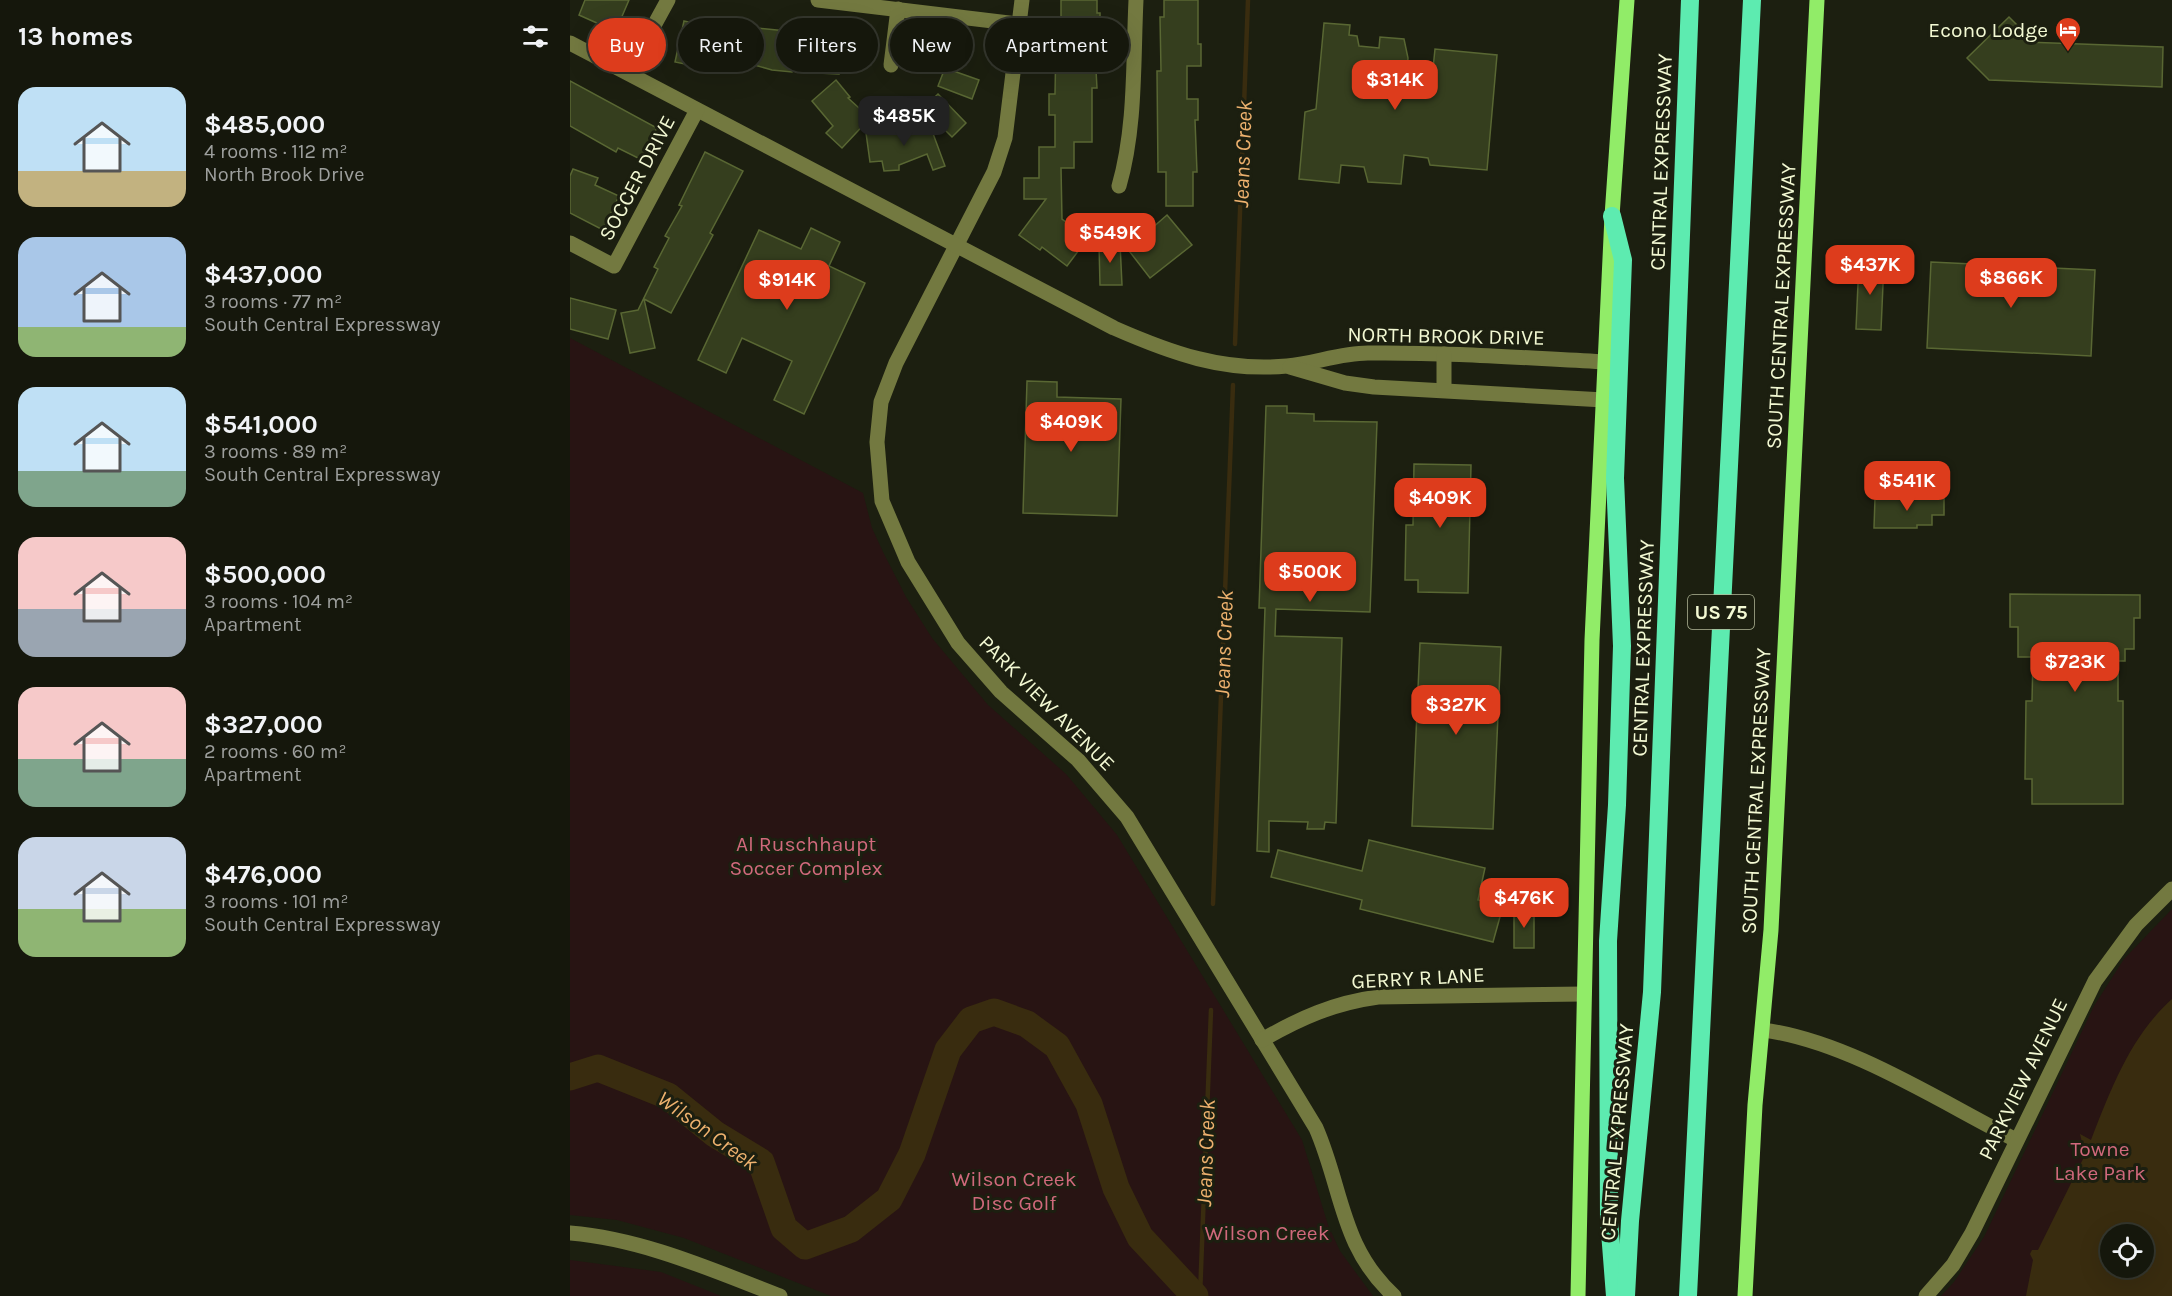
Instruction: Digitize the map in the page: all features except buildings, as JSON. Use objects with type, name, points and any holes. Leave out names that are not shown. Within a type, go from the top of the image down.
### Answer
[{"type":"highway","name":"CENTRAL EXPRESSWAY","points":[[1626,1296],[1630,1221],[1652,992],[1690,0]]},
{"type":"highway","name":"US 75","points":[[1688,1296],[1752,0]]},
{"type":"highway","points":[[1612,216],[1623,260],[1615,478],[1622,646],[1617,805],[1608,941],[1609,1219],[1615,1296]]},
{"type":"main road","points":[[1578,1296],[1592,640],[1612,216],[1627,0]]},
{"type":"main road","name":"SOUTH CENTRAL EXPRESSWAY","points":[[1745,1296],[1755,1105],[1772,918],[1817,0]]},
{"type":"street","points":[[628,73],[668,0]]},
{"type":"street","points":[[818,0],[985,20]]},
{"type":"street","name":"PARK VIEW AVENUE","points":[[1019,18],[1022,0]]},
{"type":"street","points":[[1119,186],[1128,147],[1136,0]]},
{"type":"street","points":[[897,18],[898,9]]},
{"type":"street","name":"NORTH BROOK DRIVE","points":[[570,43],[1114,328],[1163,350],[1220,364],[1287,366],[1352,353],[1444,354],[1606,362]]},
{"type":"street","name":"PARK VIEW AVENUE","points":[[1013,72],[1005,138],[990,182],[896,363],[881,402],[877,463],[882,501],[921,584],[972,661],[1001,692],[1078,760],[1127,817],[1316,1128],[1330,1163],[1350,1235],[1369,1269],[1394,1296]]},
{"type":"street","name":"SOCCER DRIVE","points":[[570,243],[614,266],[697,110]]},
{"type":"street","points":[[1443,390],[1444,354]]},
{"type":"street","name":"NORTH BROOK DRIVE","points":[[1287,366],[1345,383],[1604,399]]},
{"type":"street","name":"PARKVIEW AVENUE","points":[[1926,1296],[1953,1265],[1963,1249],[2094,981],[2131,931],[2172,889]]},
{"type":"street","name":"GERRY R LANE","points":[[1262,1040],[1312,1013],[1352,1000],[1378,997],[1584,994]]},
{"type":"street","points":[[1763,1030],[1792,1034],[1852,1056],[2016,1140]]},
{"type":"street","points":[[570,1233],[594,1235],[662,1252],[780,1296]]},
{"type":"green space","name":"Al Ruschhaupt Soccer Complex","points":[[570,338],[863,493],[872,528],[883,552],[906,597],[932,638],[988,705],[1066,774],[1117,835],[1302,1140],[1328,1225],[1340,1251],[1373,1296],[831,1296],[684,1238],[617,1220],[570,1215]]},
{"type":"green space","name":"Towne Lake Park","points":[[2172,909],[2172,1296],[1941,1296],[1954,1282],[1984,1237],[2094,1006],[2124,959]]},
{"type":"green space","points":[[570,1260],[661,1272],[721,1296],[570,1296]]},
{"type":"shaded area","points":[[2172,999],[2172,1296],[2026,1296],[2033,1260],[2030,1254],[2032,1250],[2038,1250],[2085,1155],[2080,1134],[2091,1140],[2123,1065],[2144,1030]]},
{"type":"waterway","name":"Jeans Creek","points":[[1235,344],[1248,0]]},
{"type":"waterway","name":"Jeans Creek","points":[[1213,904],[1233,385]]},
{"type":"waterway","name":"Jeans Creek","points":[[1200,1296],[1211,1010]]},
{"type":"waterway","name":"Wilson Creek","points":[[570,1077],[598,1068],[668,1096],[715,1134],[761,1162],[784,1228],[805,1246],[851,1229],[889,1199],[912,1154],[948,1050],[971,1020],[994,1012],[1027,1024],[1057,1046],[1089,1104],[1116,1188],[1140,1237],[1195,1296]]},
{"type":"place","name":"Econo Lodge","points":[[2068,53]]},
{"type":"park label","name":"Wilson Creek Disc Golf","points":[[1014,1191]]}]
